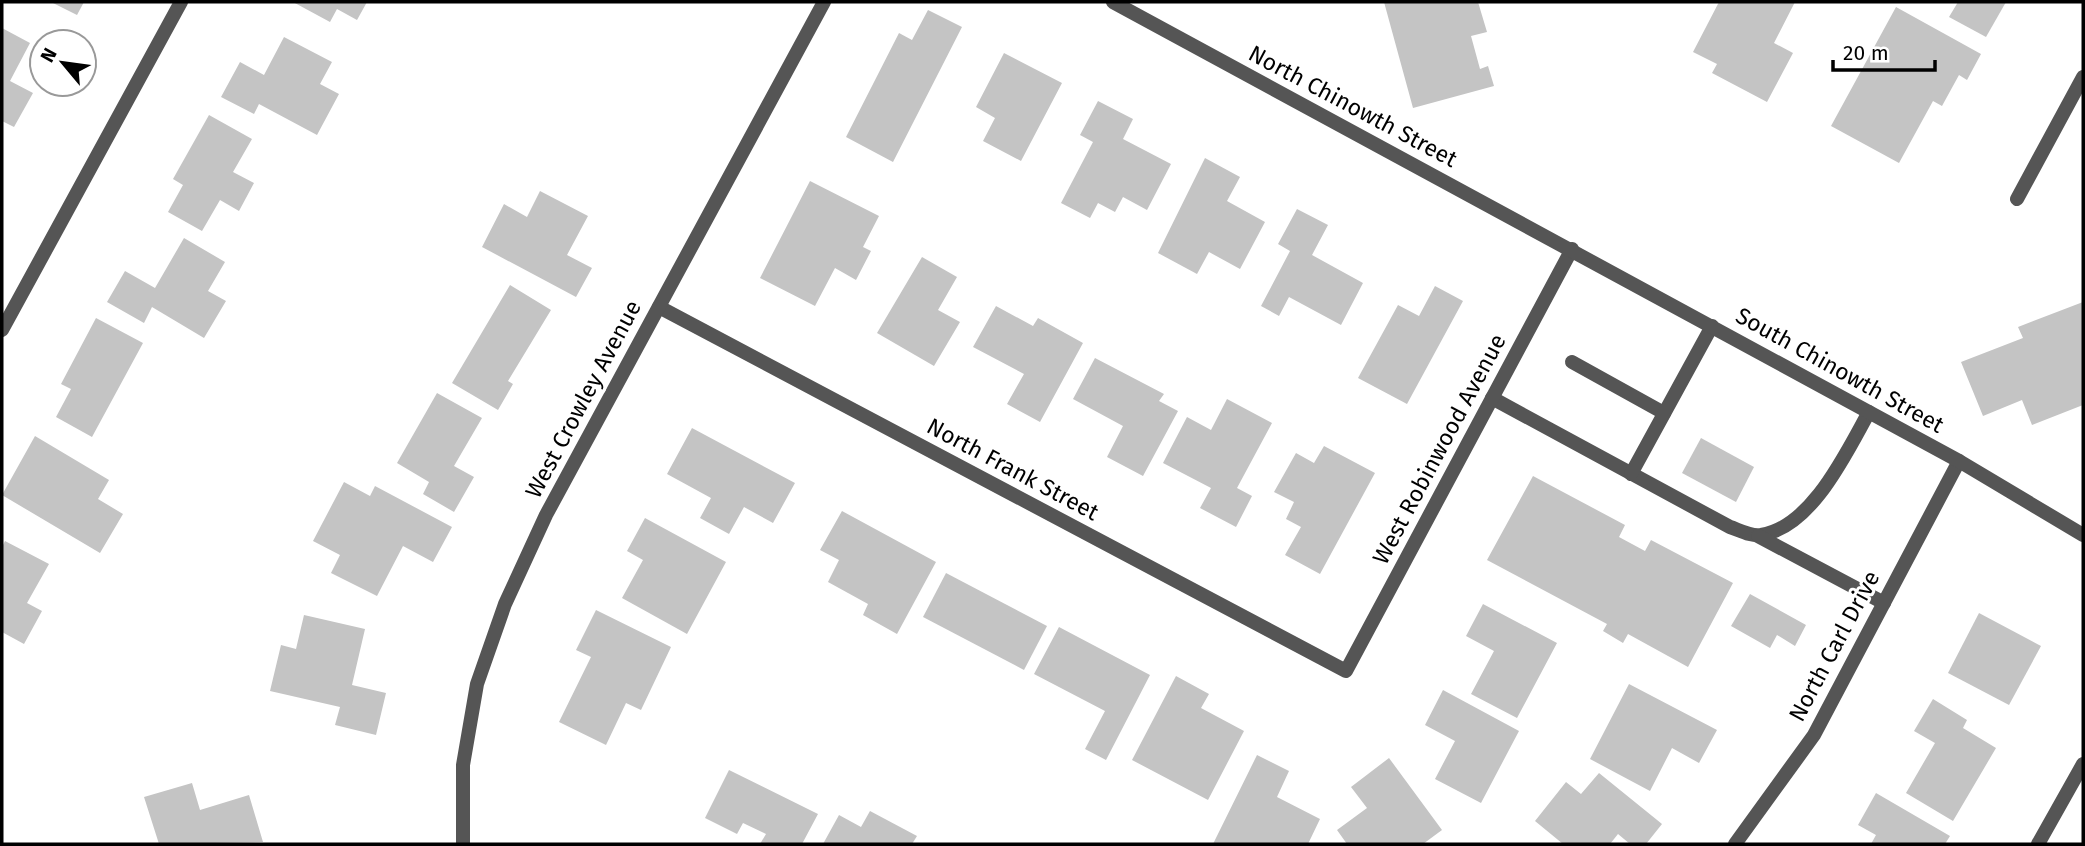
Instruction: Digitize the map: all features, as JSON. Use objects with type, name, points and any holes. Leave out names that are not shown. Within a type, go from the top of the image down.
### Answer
[{"type":"street","points":[[2,330],[181,2]]},
{"type":"street","name":"West Crowley Avenue","points":[[463,844],[463,765],[477,684],[505,604],[546,515],[824,2]]},
{"type":"street","name":"North Chinowth Street","points":[[1113,2],[1572,249]]},
{"type":"street","points":[[2017,199],[2083,77]]},
{"type":"street","name":"South Chinowth Street","points":[[1572,249],[1959,461],[2083,535]]},
{"type":"street","name":"West Robinwood Avenue","points":[[1346,671],[1572,249]]},
{"type":"street","name":"North Frank Street","points":[[659,307],[1346,671]]},
{"type":"street","points":[[1631,474],[1712,326]]},
{"type":"street","points":[[1572,362],[1664,413]]},
{"type":"street","points":[[1492,398],[1730,527],[1758,536],[1884,603]]},
{"type":"street","points":[[1758,536],[1786,528],[1805,511],[1839,465],[1869,412]]},
{"type":"street","name":"North Carl Drive","points":[[1735,844],[1814,735],[1959,461]]},
{"type":"street","points":[[2038,844],[2083,764]]},
{"type":"building","points":[[51,2],[84,2],[77,15]]},
{"type":"building","points":[[293,2],[367,2],[357,20],[337,9],[330,22]]},
{"type":"building","points":[[1384,2],[1478,2],[1487,32],[1471,36],[1480,69],[1488,66],[1494,86],[1413,108]]},
{"type":"building","points":[[1719,2],[1795,2],[1774,43],[1793,53],[1767,102],[1712,73],[1717,64],[1693,52]]},
{"type":"building","points":[[1958,2],[2006,2],[1986,37],[1949,17]]},
{"type":"building","points":[[1896,7],[1981,54],[1967,80],[1959,75],[1942,106],[1933,101],[1899,163],[1831,126]]},
{"type":"building","points":[[928,10],[962,27],[893,162],[846,137],[899,33],[912,40]]},
{"type":"building","points":[[2,28],[28,42],[10,81],[28,90],[28,98],[30,98],[14,127],[2,121]]},
{"type":"building","points":[[284,37],[332,62],[320,84],[339,94],[317,135],[259,104],[254,114],[221,97],[240,62],[264,75]]},
{"type":"building","points":[[1004,53],[1062,83],[1021,161],[983,141],[995,118],[976,107]]},
{"type":"building","points":[[1098,101],[1133,119],[1123,139],[1171,164],[1147,210],[1123,197],[1115,212],[1098,203],[1090,218],[1061,203],[1093,142],[1080,135]]},
{"type":"building","points":[[209,115],[252,139],[233,172],[254,183],[239,211],[220,200],[202,231],[168,212],[183,185],[173,179]]},
{"type":"building","points":[[1205,158],[1240,177],[1227,201],[1265,222],[1240,269],[1209,252],[1197,274],[1158,253]]},
{"type":"building","points":[[810,181],[879,216],[863,247],[871,251],[856,280],[835,268],[815,306],[760,278]]},
{"type":"building","points":[[540,191],[588,216],[567,255],[592,268],[576,297],[482,247],[504,204],[527,217]]},
{"type":"building","points":[[1297,209],[1328,225],[1312,255],[1363,283],[1341,325],[1289,297],[1279,316],[1261,306],[1290,251],[1278,244]]},
{"type":"building","points":[[184,238],[225,262],[208,291],[226,301],[204,338],[152,307],[144,323],[107,302],[125,271],[155,288]]},
{"type":"building","points":[[922,257],[957,277],[938,310],[960,322],[934,366],[877,333]]},
{"type":"building","points":[[510,285],[551,310],[508,381],[513,384],[498,410],[452,383]]},
{"type":"building","points":[[1435,286],[1463,301],[1407,404],[1358,378],[1398,305],[1419,316]]},
{"type":"building","points":[[2083,302],[2083,405],[2032,425],[2022,400],[1983,416],[1961,362],[2023,338],[2018,327]]},
{"type":"building","points":[[996,306],[1033,326],[1038,318],[1083,343],[1040,422],[1007,404],[1024,374],[973,347]]},
{"type":"building","points":[[96,318],[143,343],[92,437],[56,417],[71,389],[61,384]]},
{"type":"building","points":[[1095,358],[1164,394],[1159,401],[1178,411],[1143,476],[1107,457],[1123,426],[1073,399]]},
{"type":"building","points":[[437,393],[482,418],[454,466],[474,477],[454,512],[423,494],[429,482],[397,463]]},
{"type":"building","points":[[1227,399],[1272,423],[1237,488],[1252,496],[1236,527],[1200,508],[1211,488],[1163,463],[1187,417],[1211,430]]},
{"type":"building","points":[[692,428],[795,483],[773,523],[744,507],[729,534],[700,518],[711,498],[667,474]]},
{"type":"building","points":[[35,436],[109,480],[98,499],[123,514],[100,553],[2,495]]},
{"type":"building","points":[[1701,438],[1754,467],[1736,502],[1682,473]]},
{"type":"building","points":[[1324,446],[1375,473],[1320,574],[1285,555],[1301,527],[1286,519],[1294,502],[1274,492],[1296,453],[1314,463]]},
{"type":"building","points":[[1533,476],[1625,525],[1619,537],[1645,551],[1651,540],[1733,583],[1688,667],[1628,634],[1623,643],[1603,631],[1607,624],[1487,560]]},
{"type":"building","points":[[344,482],[370,496],[375,486],[452,527],[433,562],[403,546],[377,596],[331,573],[340,555],[313,541]]},
{"type":"building","points":[[842,511],[936,562],[897,634],[863,615],[868,604],[828,582],[839,560],[820,550]]},
{"type":"building","points":[[645,518],[726,562],[687,634],[622,598],[643,560],[627,551]]},
{"type":"building","points":[[5,541],[49,564],[27,603],[42,611],[24,644],[2,632],[2,547]]},
{"type":"building","points":[[946,573],[1047,626],[1024,670],[923,617]]},
{"type":"building","points":[[1750,594],[1806,625],[1795,646],[1777,635],[1770,648],[1731,626]]},
{"type":"building","points":[[1483,604],[1557,643],[1517,718],[1471,694],[1494,651],[1466,636]]},
{"type":"building","points":[[596,610],[671,647],[641,710],[626,703],[606,745],[559,722],[591,657],[576,650]]},
{"type":"building","points":[[1979,613],[2041,646],[2009,705],[1948,673]]},
{"type":"building","points":[[304,615],[365,629],[352,685],[386,693],[376,735],[335,725],[340,707],[270,691],[281,645],[296,649]]},
{"type":"building","points":[[1059,627],[1150,675],[1106,760],[1085,749],[1105,711],[1034,674]]},
{"type":"building","points":[[1176,676],[1209,694],[1201,708],[1244,731],[1208,800],[1132,760]]},
{"type":"building","points":[[1629,684],[1717,730],[1699,763],[1672,748],[1650,791],[1590,759]]},
{"type":"building","points":[[1443,690],[1519,731],[1481,803],[1435,779],[1455,741],[1425,725]]},
{"type":"building","points":[[1933,699],[1967,720],[1963,728],[1996,748],[1953,821],[1906,793],[1935,743],[1914,731]]},
{"type":"building","points":[[1257,755],[1289,771],[1277,797],[1320,819],[1308,844],[1213,844]]},
{"type":"building","points":[[1389,758],[1442,830],[1423,844],[1347,844],[1337,830],[1367,808],[1351,787]]},
{"type":"building","points":[[729,770],[818,814],[802,844],[760,844],[766,834],[743,823],[737,834],[705,818]]},
{"type":"building","points":[[1599,773],[1662,824],[1646,844],[1630,844],[1618,834],[1610,844],[1563,844],[1535,821],[1566,782],[1581,794]]},
{"type":"building","points":[[192,783],[200,810],[249,795],[263,842],[159,844],[144,797]]},
{"type":"building","points":[[1876,793],[1950,836],[1945,844],[1871,844],[1876,835],[1858,825]]},
{"type":"building","points":[[870,811],[917,836],[912,844],[823,844],[839,815],[861,827]]}]
